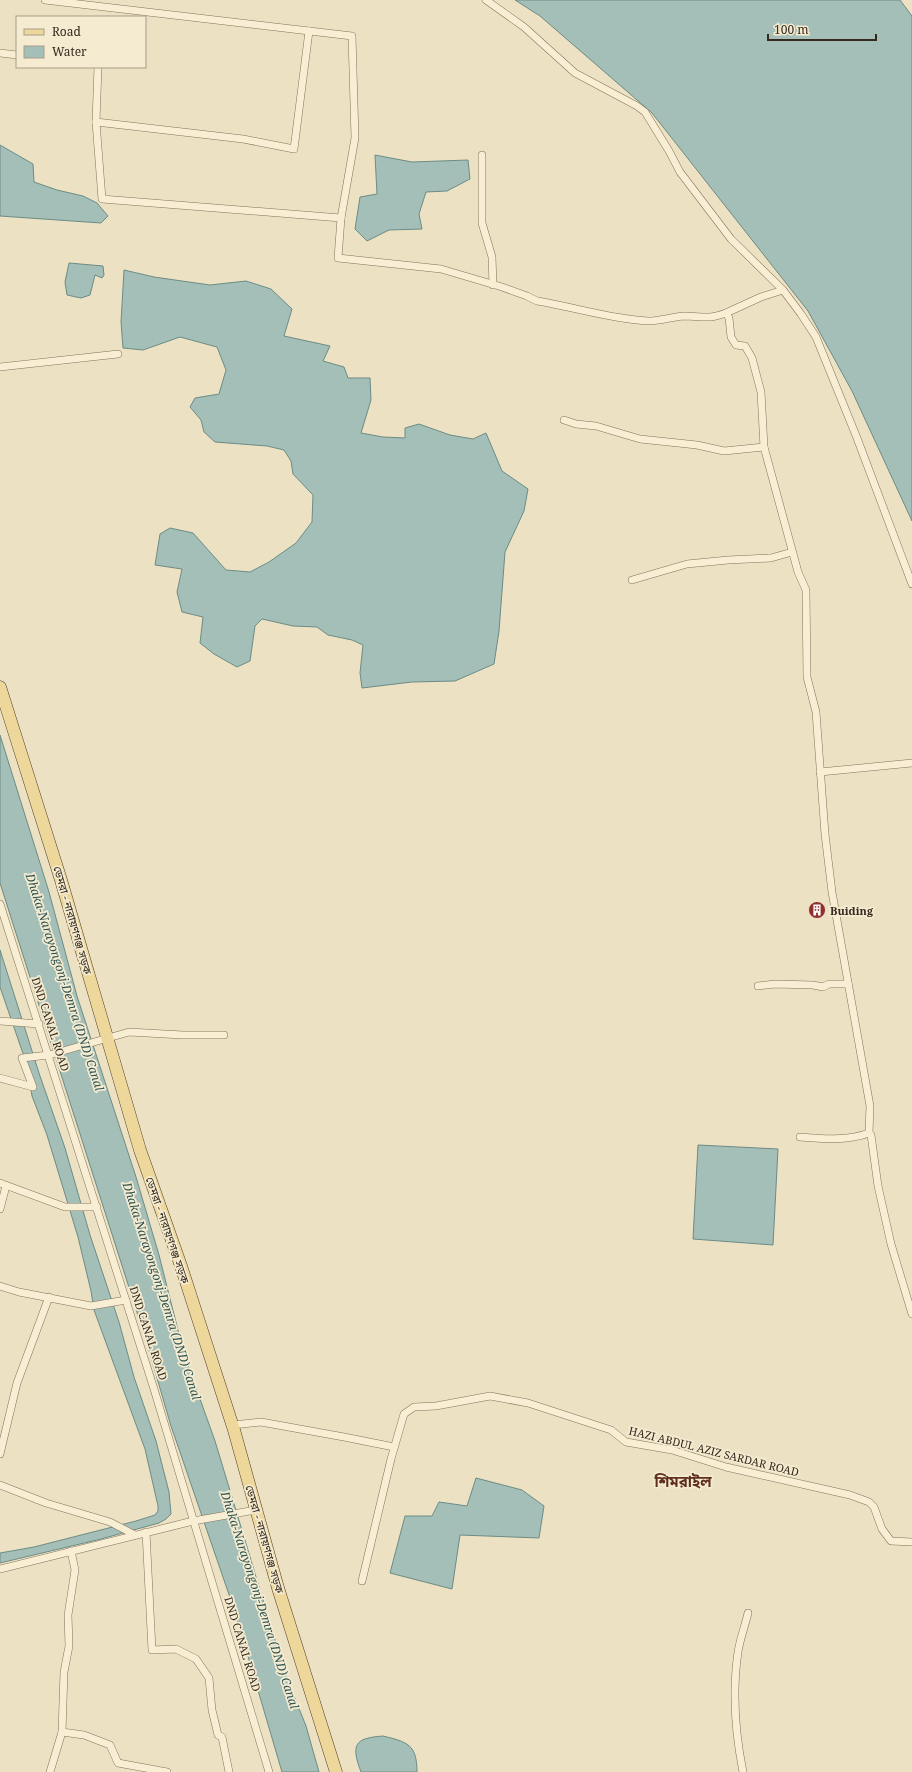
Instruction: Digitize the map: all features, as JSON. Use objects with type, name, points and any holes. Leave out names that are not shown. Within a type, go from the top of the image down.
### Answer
[{"type":"main road","name":"ডেমরা - নারায়ণগঞ্জ সড়ক","points":[[0,687],[59,872],[140,1150],[181,1266],[233,1425],[278,1588],[336,1772]]},
{"type":"street","points":[[45,0],[352,36],[355,138],[341,218],[338,258],[441,269],[527,296],[537,302],[566,306],[589,313],[646,321],[686,316],[713,318],[761,297],[783,290]]},
{"type":"street","points":[[486,0],[524,27],[575,74],[637,106],[644,112],[669,151],[680,172],[731,239],[783,290],[801,314],[816,337],[857,438],[912,584]]},
{"type":"street","points":[[96,122],[243,139],[294,149],[309,31]]},
{"type":"street","points":[[0,53],[16,55]]},
{"type":"street","points":[[98,68],[96,122],[102,199],[341,218]]},
{"type":"street","points":[[482,155],[482,223],[492,257],[493,285]]},
{"type":"street","points":[[726,313],[729,318],[731,337],[736,345],[745,346],[752,358],[761,392],[764,447],[792,552],[798,572],[806,590],[807,677],[816,712],[820,772],[832,892],[870,1106],[869,1133],[871,1135],[878,1186],[891,1244],[912,1314]]},
{"type":"street","points":[[0,367],[118,354]]},
{"type":"street","points":[[564,420],[576,424],[596,426],[640,440],[697,445],[724,451],[764,447]]},
{"type":"street","points":[[632,580],[687,564],[771,558],[792,552]]},
{"type":"street","points":[[820,772],[912,763]]},
{"type":"street","name":"DND CANAL ROAD","points":[[0,904],[50,1055],[126,1300],[269,1772]]},
{"type":"street","points":[[758,986],[775,984],[801,986],[814,985],[823,987],[829,984],[848,984]]},
{"type":"street","points":[[2,1021],[39,1024]]},
{"type":"street","points":[[0,1078],[32,1087],[22,1058],[50,1055],[129,1032],[183,1035],[224,1035]]},
{"type":"street","points":[[800,1137],[838,1138],[862,1136],[869,1133]]},
{"type":"street","points":[[0,1209],[3,1184],[65,1207],[97,1207]]},
{"type":"street","points":[[0,1286],[19,1292],[91,1306],[126,1300]]},
{"type":"street","points":[[0,1454],[17,1383],[49,1297]]},
{"type":"street","name":"HAZI ABDUL AZIZ SARDAR ROAD","points":[[362,1581],[394,1447],[404,1414],[414,1407],[436,1406],[490,1396],[528,1403],[611,1430],[626,1442],[672,1450],[726,1467],[850,1495],[869,1502],[874,1507],[882,1528],[891,1540],[912,1542]]},
{"type":"street","points":[[233,1425],[261,1422],[394,1447]]},
{"type":"street","points":[[0,1484],[46,1503],[110,1522],[134,1535]]},
{"type":"street","points":[[0,1569],[193,1521],[256,1510]]},
{"type":"street","points":[[146,1532],[152,1650],[176,1649],[196,1659],[209,1678],[212,1710],[218,1735],[222,1737],[230,1772]]},
{"type":"street","points":[[50,1772],[62,1732],[64,1672],[69,1646],[68,1615],[75,1570],[70,1551]]},
{"type":"street","points":[[743,1772],[738,1744],[734,1695],[738,1651],[748,1613]]},
{"type":"street","points":[[62,1732],[84,1735],[110,1745],[118,1763],[167,1772]]},
{"type":"water","points":[[515,0],[900,0],[912,16],[912,521],[852,391],[808,311],[652,113],[540,16]]},
{"type":"water","points":[[0,145],[33,164],[34,182],[57,190],[83,196],[97,203],[108,216],[101,223],[0,216]]},
{"type":"water","points":[[375,155],[412,162],[468,160],[470,179],[447,191],[426,192],[419,214],[422,229],[389,230],[367,241],[355,229],[360,197],[377,194]]},
{"type":"water","points":[[69,263],[103,266],[104,275],[102,278],[95,275],[90,295],[81,298],[67,295],[65,282]]},
{"type":"water","points":[[124,270],[154,277],[210,285],[246,281],[271,289],[292,309],[284,336],[330,346],[323,361],[344,367],[348,378],[370,378],[371,400],[361,433],[383,437],[405,438],[405,428],[419,424],[450,435],[473,439],[486,433],[502,471],[528,489],[524,511],[505,552],[499,631],[494,664],[455,681],[412,682],[362,688],[360,673],[363,645],[352,640],[328,635],[317,627],[293,626],[262,619],[255,626],[250,661],[237,667],[214,654],[200,643],[203,617],[182,612],[177,592],[182,569],[155,565],[160,534],[170,528],[193,533],[226,570],[250,572],[269,562],[296,543],[312,522],[313,495],[293,474],[291,461],[284,450],[267,446],[215,442],[204,432],[201,420],[190,407],[195,398],[219,394],[226,370],[217,347],[180,337],[143,350],[123,348],[121,322]]},
{"type":"water","name":"Dhaka-Narayongonj-Demra (DND) Canal","points":[[0,735],[49,892],[77,996],[136,1177],[159,1255],[184,1354],[215,1441],[286,1676],[306,1726],[319,1772],[282,1772],[235,1612],[171,1426],[148,1347],[0,883]]},
{"type":"water","points":[[0,950],[40,1076],[65,1148],[90,1235],[119,1322],[134,1377],[156,1441],[169,1492],[171,1514],[159,1523],[101,1539],[0,1563],[0,1553],[34,1547],[136,1521],[155,1515],[158,1511],[158,1506],[145,1449],[94,1310],[78,1237],[47,1135],[32,1096],[27,1065],[0,987]]},
{"type":"water","points":[[698,1145],[778,1149],[773,1245],[693,1239]]},
{"type":"water","points":[[476,1478],[522,1490],[544,1506],[539,1538],[460,1535],[452,1589],[390,1573],[405,1516],[432,1516],[439,1502],[467,1506]]},
{"type":"water","points":[[383,1736],[398,1740],[413,1750],[417,1763],[417,1772],[361,1772],[356,1755],[357,1745],[366,1739]]},
{"type":"place","name":"Buiding","points":[[817,910]]},
{"type":"district","name":"শিমরাইল","points":[[683,1481]]}]
